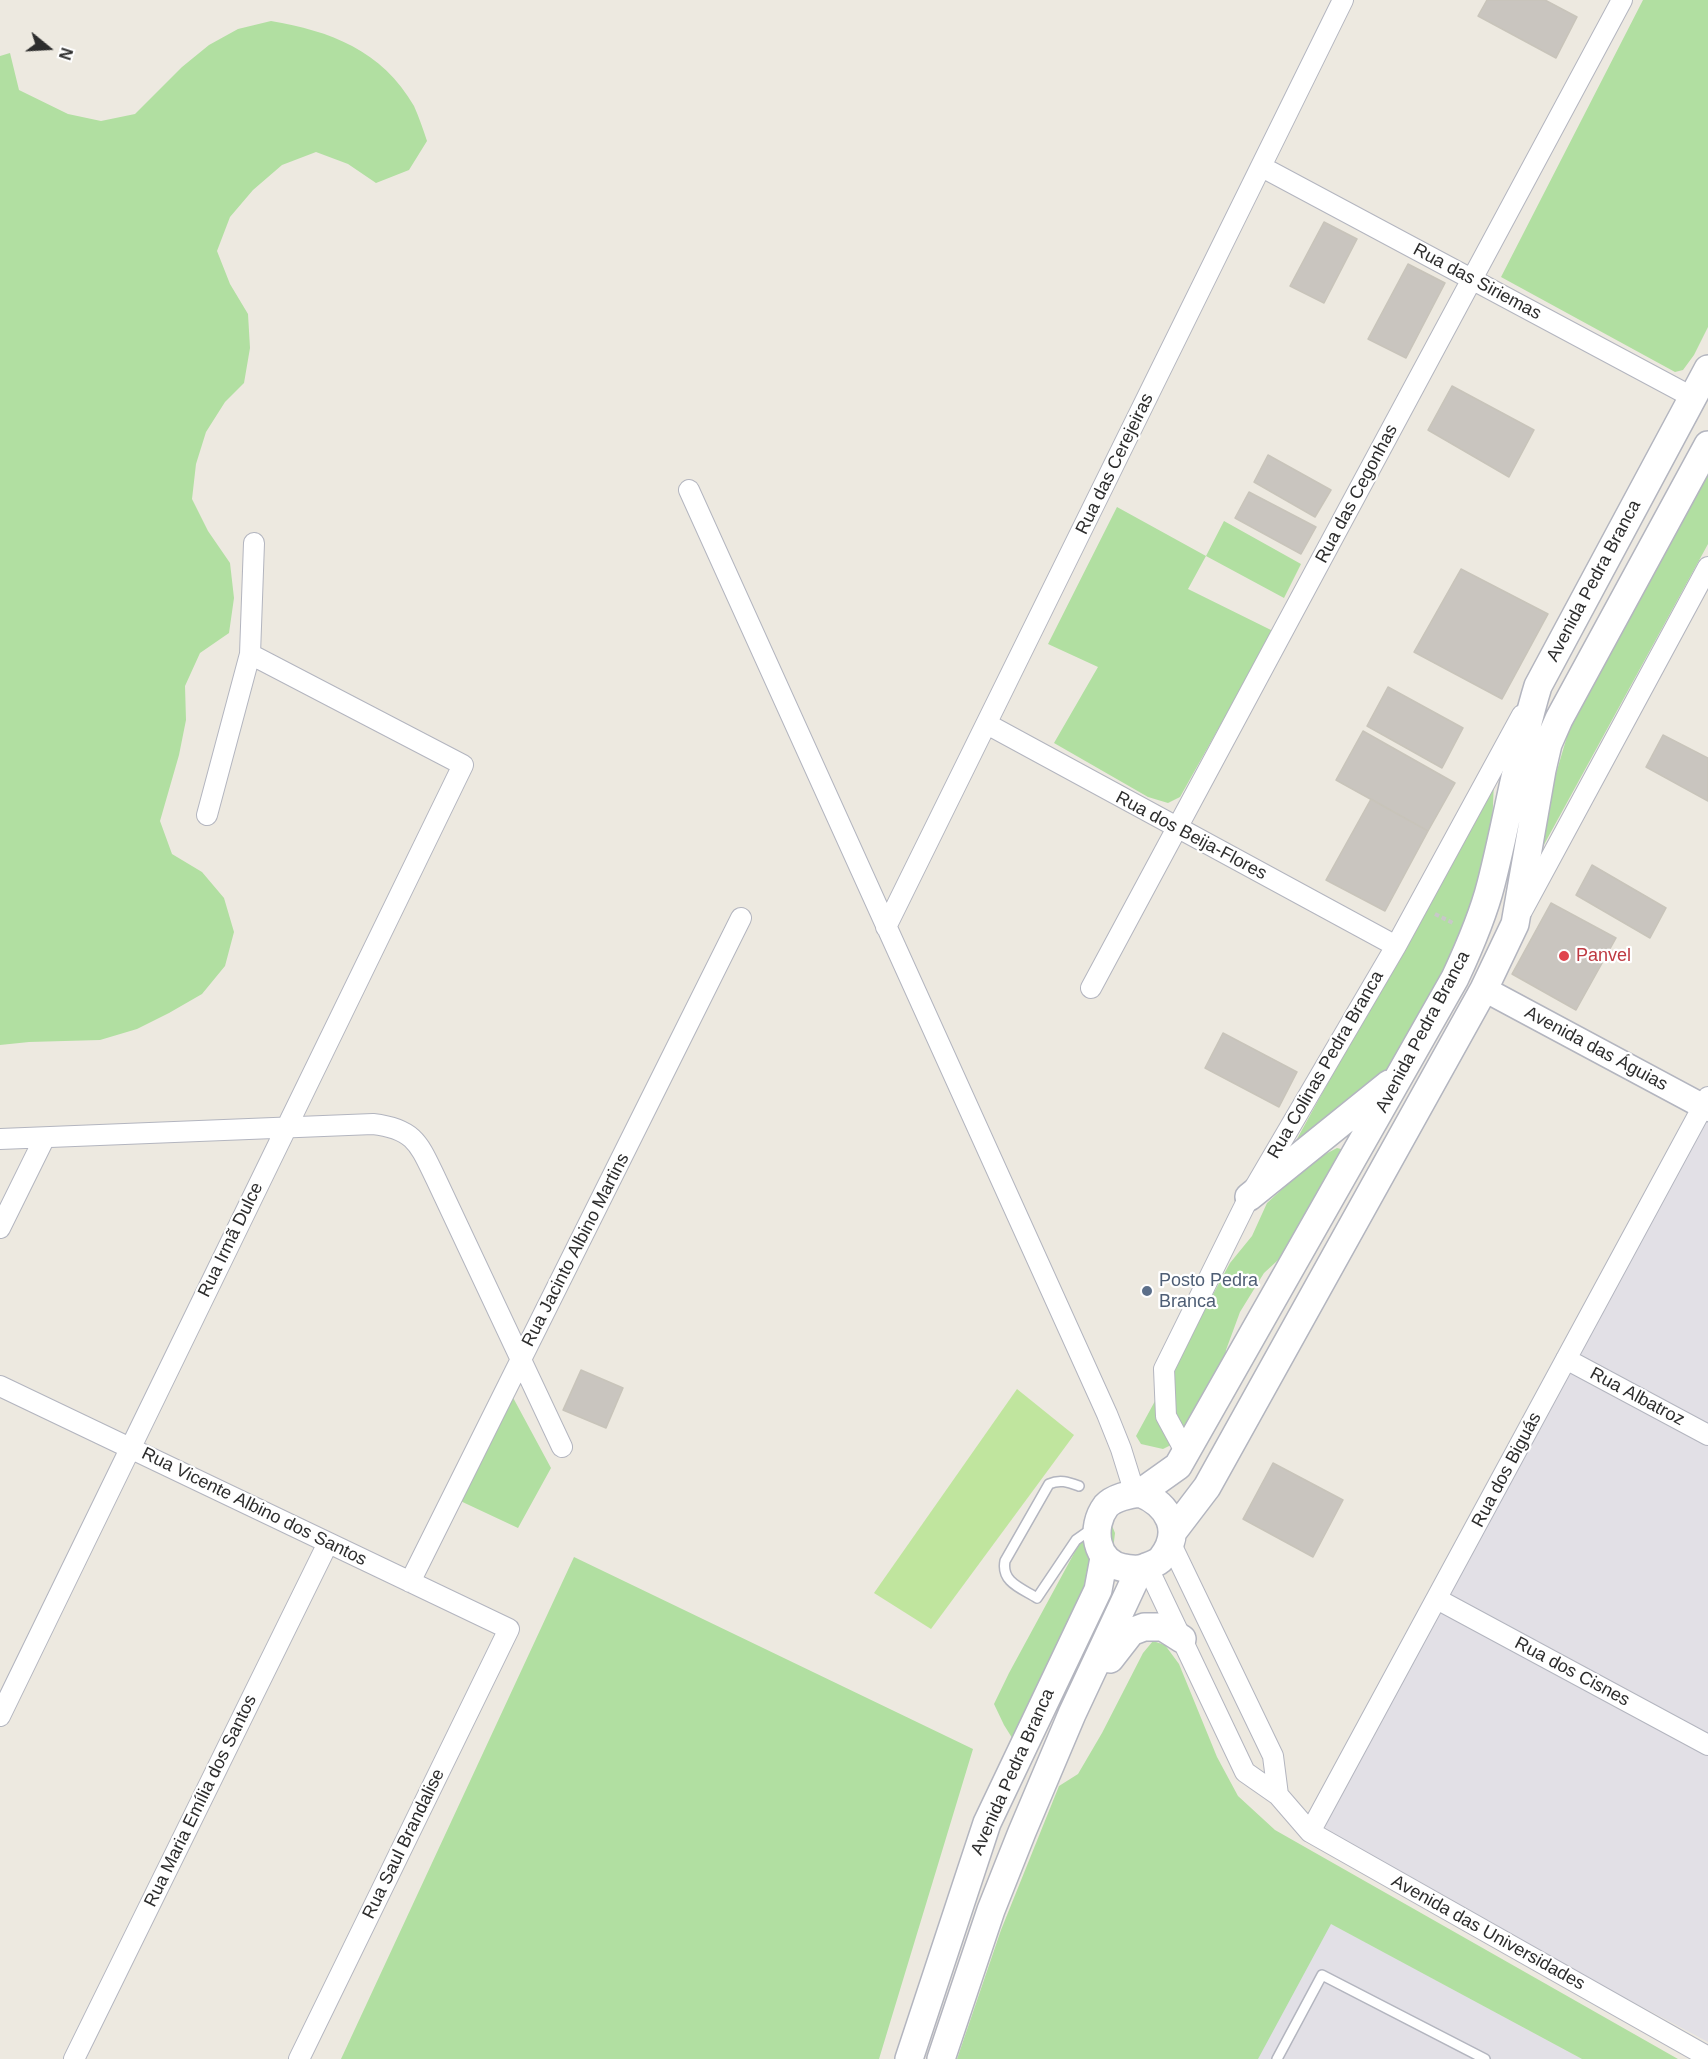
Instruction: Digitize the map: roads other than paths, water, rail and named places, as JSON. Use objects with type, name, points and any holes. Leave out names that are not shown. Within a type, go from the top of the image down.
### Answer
[{"type":"main road","name":"Avenida Pedra Branca","points":[[1137,1494],[1178,1466],[1455,978],[1474,935],[1491,885],[1525,729],[1538,686],[1708,369]]},
{"type":"main road","name":"Avenida Pedra Branca","points":[[1171,1538],[1207,1487],[1484,989],[1515,924],[1548,744],[1559,719],[1708,445]]},
{"type":"main road","points":[[1249,1197],[1402,1074]]},
{"type":"main road","points":[[1137,1494],[1152,1498],[1168,1515],[1171,1538],[1161,1560],[1143,1569],[1116,1566],[1104,1558],[1096,1526],[1107,1505],[1137,1494]]},
{"type":"main road","name":"Avenida Pedra Branca","points":[[909,2059],[987,1823],[1098,1590],[1104,1558]]},
{"type":"main road","name":"Avenida Pedra Branca","points":[[940,2059],[999,1890],[1072,1714],[1143,1569]]},
{"type":"main road","points":[[1072,1714],[1131,1632],[1144,1627],[1163,1627],[1182,1639]]},
{"type":"street","name":"Rua das Cerejeiras","points":[[886,927],[1343,0]]},
{"type":"street","name":"Rua das Cegonhas","points":[[1091,988],[1622,0]]},
{"type":"street","name":"Rua das Siriemas","points":[[1262,167],[1692,397]]},
{"type":"street","points":[[689,490],[1107,1414],[1137,1494]]},
{"type":"street","points":[[207,815],[250,654],[254,543]]},
{"type":"street","name":"Avenida Pedra Branca","points":[[1515,924],[1708,567]]},
{"type":"street","name":"Rua Irmã Dulce","points":[[0,1716],[463,765],[250,654]]},
{"type":"street","name":"Rua Colinas Pedra Branca","points":[[1186,1453],[1167,1416],[1164,1369],[1249,1197],[1396,946],[1538,686]]},
{"type":"street","name":"Rua dos Beija-Flores","points":[[987,724],[1396,946]]},
{"type":"street","name":"Rua Jacinto Albino Martins","points":[[410,1582],[741,918]]},
{"type":"street","name":"Avenida das Águias","points":[[1484,989],[1706,1104]]},
{"type":"street","name":"Rua dos Biguás","points":[[1310,1832],[1706,1104]]},
{"type":"street","points":[[0,1139],[373,1124],[403,1131],[415,1141],[436,1179],[562,1447]]},
{"type":"street","points":[[0,1228],[44,1138]]},
{"type":"street","name":"Rua Albatroz","points":[[1566,1359],[1708,1435]]},
{"type":"street","name":"Rua Vicente Albino dos Santos","points":[[0,1386],[509,1629]]},
{"type":"street","points":[[1171,1538],[1273,1756],[1278,1795]]},
{"type":"street","name":"Rua Maria Emília dos Santos","points":[[74,2059],[328,1543]]},
{"type":"street","name":"Avenida das Universidades","points":[[1143,1569],[1182,1639],[1245,1772],[1278,1795],[1310,1832],[1708,2057]]},
{"type":"street","name":"Rua dos Cisnes","points":[[1437,1599],[1708,1745]]},
{"type":"street","name":"Rua Saul Brandalise","points":[[299,2059],[509,1629]]},
{"type":"lane","points":[[1079,1486],[1066,1481],[1049,1484],[1005,1562],[1003,1570],[1007,1579],[1036,1598],[1076,1540],[1096,1526]]},
{"type":"lane","points":[[1277,2059],[1322,1975],[1485,2059]]},
{"type":"place","name":"Panvel","points":[[1564,956]]},
{"type":"place","name":"Posto Pedra Branca","points":[[1147,1291]]}]
